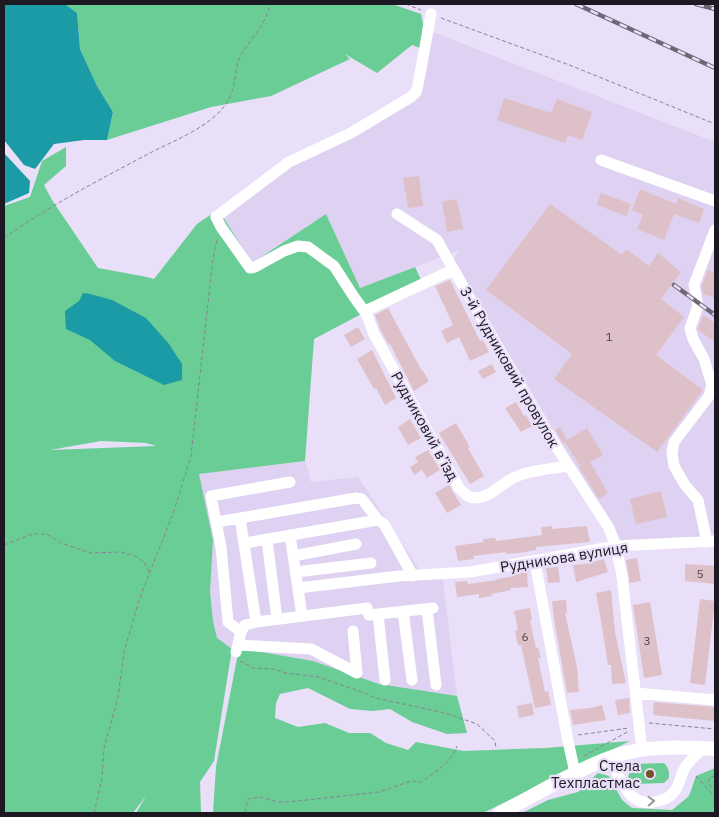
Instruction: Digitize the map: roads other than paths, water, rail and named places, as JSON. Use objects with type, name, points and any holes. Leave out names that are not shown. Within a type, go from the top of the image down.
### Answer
[{"type":"main road","points":[[504,812],[575,773],[610,757],[642,750],[709,749]]},
{"type":"street","name":"Рудниковий в’їзд","points":[[431,14],[418,85],[416,92],[411,97],[351,133],[288,162],[216,218],[250,268],[298,246],[308,247],[334,266],[365,311],[378,341],[459,488],[465,494],[471,498],[478,498],[485,496],[514,478],[568,466]]},
{"type":"street","points":[[601,160],[715,201]]},
{"type":"street","points":[[397,214],[437,240],[455,272]]},
{"type":"street","points":[[711,541],[698,500],[674,466],[672,453],[674,442],[709,396],[712,385],[704,359],[693,339],[690,328],[698,306],[694,285],[715,230]]},
{"type":"street","name":"3-й Рудниковий провулок","points":[[365,311],[446,274],[455,272],[545,429],[609,528],[616,546],[622,576],[642,750]]},
{"type":"street","points":[[241,632],[228,622],[217,522],[211,496],[290,482]]},
{"type":"street","points":[[217,522],[356,498],[362,499],[368,504],[378,520],[384,524],[413,576]]},
{"type":"street","points":[[240,518],[256,622]]},
{"type":"street","points":[[245,543],[378,520]]},
{"type":"street","points":[[290,535],[302,616]]},
{"type":"street","points":[[267,540],[277,619]]},
{"type":"street","name":"Рудникова вулиця","points":[[298,588],[470,572],[535,562],[616,546],[711,541]]},
{"type":"street","points":[[293,556],[356,544]]},
{"type":"street","points":[[535,562],[575,773]]},
{"type":"street","points":[[296,572],[371,563]]},
{"type":"street","points":[[352,632],[357,673],[311,649],[236,652],[241,632],[245,625],[256,622],[367,608],[369,614],[430,609],[436,685]]},
{"type":"street","points":[[403,612],[412,680]]},
{"type":"street","points":[[378,614],[385,680]]},
{"type":"street","points":[[636,693],[715,700]]},
{"type":"street","points":[[610,757],[624,786],[632,797],[639,801],[652,803],[673,795],[685,766],[709,749]]},
{"type":"water","points":[[4,4],[65,4],[77,13],[80,49],[97,86],[113,112],[107,140],[84,140],[54,144],[35,169],[24,165],[4,140]]},
{"type":"water","points":[[4,153],[30,181],[29,193],[4,204]]},
{"type":"water","points":[[83,293],[112,300],[146,318],[169,344],[182,364],[182,380],[164,385],[115,361],[90,340],[66,329],[65,311],[79,301]]},
{"type":"railway","points":[[576,4],[715,68]]},
{"type":"railway","points":[[696,4],[715,9]]},
{"type":"railway","points":[[674,285],[715,315]]},
{"type":"place","name":"Стела Техпластмас","points":[[650,774]]}]
